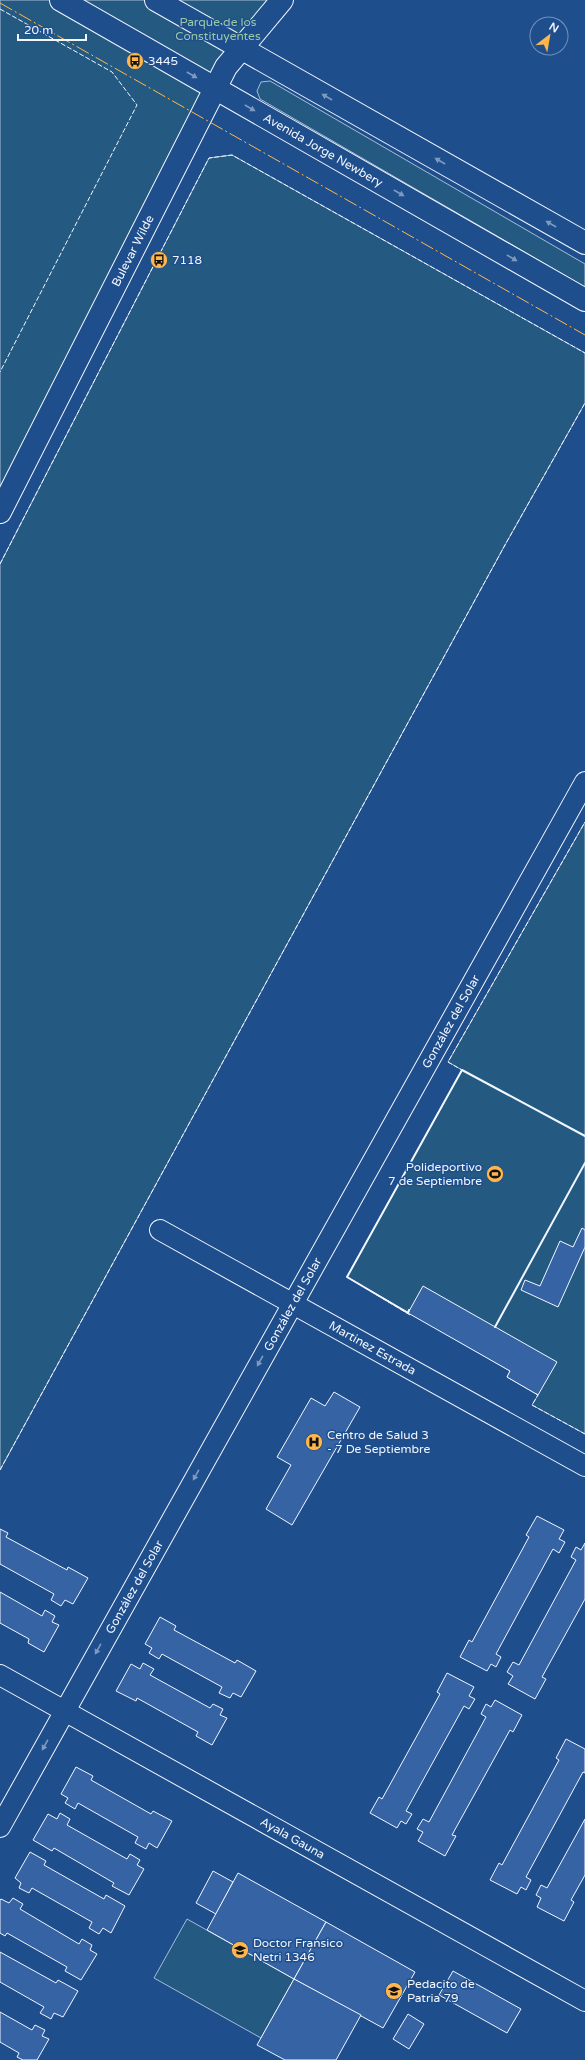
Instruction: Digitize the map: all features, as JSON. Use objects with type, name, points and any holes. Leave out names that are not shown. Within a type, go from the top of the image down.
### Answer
[{"type":"main road","name":"Avenida Jorge Newbery","points":[[61,0],[585,300]]},
{"type":"main road","points":[[156,0],[585,243]]},
{"type":"main road","name":"Bulevar Wilde","points":[[0,512],[226,67],[282,0]]},
{"type":"street","name":"González del Solar","points":[[0,1826],[585,782]]},
{"type":"street","name":"Martinez Estrada","points":[[160,1230],[585,1466]]},
{"type":"street","name":"Ayala Gauna","points":[[0,1675],[585,2001]]},
{"type":"green space","name":"Parque de los Constituyentes","points":[[0,0],[282,0],[241,48],[0,512]]},
{"type":"green space","points":[[270,81],[585,264],[585,287],[260,99],[257,91],[261,82]]},
{"type":"green space","points":[[232,155],[585,353],[585,403],[505,545],[0,1470],[0,564],[209,158]]},
{"type":"green space","name":"Polideportivo 7 de Septiembre","points":[[585,822],[585,1434],[532,1405],[538,1395],[507,1377],[510,1371],[347,1277],[462,1070],[448,1062]]},
{"type":"green space","points":[[187,1919],[294,1979],[261,2038],[154,1978]]},
{"type":"building","points":[[582,1228],[585,1230],[585,1247],[558,1307],[521,1290],[525,1280],[540,1286],[560,1241],[573,1247]]},
{"type":"building","points":[[423,1286],[557,1362],[538,1395],[507,1377],[510,1371],[408,1313]]},
{"type":"building","points":[[334,1392],[360,1407],[292,1525],[266,1509],[291,1465],[277,1457],[311,1398],[325,1406]]},
{"type":"building","points":[[537,1516],[564,1530],[559,1539],[565,1542],[559,1553],[553,1549],[496,1654],[501,1657],[496,1667],[491,1664],[487,1671],[460,1657],[469,1640],[472,1642],[529,1537],[526,1535]]},
{"type":"building","points":[[0,1529],[8,1533],[6,1537],[67,1570],[68,1567],[88,1578],[73,1604],[65,1600],[61,1606],[51,1600],[54,1594],[0,1564]]},
{"type":"building","points":[[585,1543],[585,1599],[542,1677],[546,1679],[535,1699],[508,1684],[513,1676],[507,1672],[513,1662],[519,1665],[576,1560],[571,1557],[576,1547],[581,1550]]},
{"type":"building","points":[[0,1592],[42,1616],[45,1610],[55,1616],[52,1622],[59,1625],[44,1652],[28,1643],[29,1639],[0,1623]]},
{"type":"building","points":[[160,1617],[176,1626],[174,1630],[235,1663],[237,1660],[256,1671],[241,1697],[233,1693],[230,1698],[219,1693],[222,1687],[162,1654],[159,1659],[149,1653],[152,1648],[145,1644]]},
{"type":"building","points":[[143,1663],[154,1669],[150,1675],[210,1708],[213,1704],[223,1709],[220,1715],[227,1718],[212,1745],[196,1736],[198,1732],[137,1698],[136,1701],[116,1691],[131,1664],[140,1669]]},
{"type":"building","points":[[447,1673],[474,1687],[469,1696],[475,1699],[469,1709],[464,1706],[406,1811],[412,1814],[406,1824],[401,1821],[397,1828],[370,1813],[379,1797],[382,1799],[440,1694],[437,1692]]},
{"type":"building","points":[[495,1700],[522,1715],[513,1732],[510,1730],[452,1835],[456,1836],[445,1856],[418,1841],[423,1832],[417,1829],[423,1819],[429,1822],[486,1717],[481,1714],[486,1704],[491,1707]]},
{"type":"building","points":[[566,1739],[585,1749],[585,1773],[583,1772],[526,1877],[531,1880],[526,1890],[521,1887],[517,1894],[490,1880],[499,1863],[502,1865],[559,1760],[556,1758]]},
{"type":"building","points":[[76,1767],[93,1776],[91,1780],[151,1814],[153,1811],[172,1821],[157,1848],[149,1843],[146,1849],[135,1843],[138,1837],[78,1803],[75,1809],[65,1803],[68,1798],[61,1794]]},
{"type":"building","points":[[60,1813],[70,1819],[67,1825],[127,1859],[130,1854],[140,1860],[137,1865],[144,1869],[129,1895],[112,1886],[114,1883],[54,1848],[52,1851],[33,1840],[48,1814],[57,1819]]},
{"type":"building","points":[[585,1819],[585,1875],[571,1900],[574,1902],[564,1921],[537,1907],[541,1898],[536,1895],[541,1885],[547,1888]]},
{"type":"building","points":[[30,1852],[46,1861],[44,1865],[104,1899],[106,1895],[125,1906],[111,1933],[103,1928],[99,1934],[89,1928],[92,1922],[32,1888],[29,1893],[19,1888],[21,1883],[15,1878]]},
{"type":"building","points":[[213,1871],[233,1882],[216,1914],[196,1903]]},
{"type":"building","points":[[238,1873],[326,1922],[294,1979],[207,1930]]},
{"type":"building","points":[[13,1898],[23,1904],[20,1909],[79,1944],[82,1939],[92,1945],[90,1950],[97,1954],[81,1980],[65,1971],[67,1967],[7,1933],[5,1936],[0,1933],[0,1900],[1,1899],[9,1903]]},
{"type":"building","points":[[326,1922],[415,1972],[383,2028],[294,1979]]},
{"type":"building","points":[[0,1952],[56,1983],[58,1980],[78,1991],[63,2017],[54,2013],[51,2019],[40,2013],[44,2007],[0,1982]]},
{"type":"building","points":[[453,1971],[521,2009],[507,2033],[439,1995]]},
{"type":"building","points":[[294,1979],[361,2015],[336,2060],[285,2060],[257,2045]]},
{"type":"building","points":[[0,2012],[32,2030],[35,2025],[45,2030],[42,2036],[49,2039],[37,2060],[23,2060],[17,2057],[19,2053],[0,2042]]},
{"type":"building","points":[[408,2014],[424,2024],[409,2049],[393,2039]]},
{"type":"fence","points":[[0,9],[112,72],[137,105],[0,372]]},
{"type":"fence","points":[[0,564],[209,158],[232,155],[585,353]]},
{"type":"fence","points":[[0,1470],[505,545],[585,403]]},
{"type":"fence","points":[[410,1315],[347,1277],[462,1070],[448,1062],[585,822]]},
{"type":"fence","points":[[536,1394],[538,1395],[532,1405],[585,1434]]},
{"type":"wall","points":[[409,1310],[408,1313],[347,1277],[462,1070],[585,1136]]},
{"type":"wall","points":[[495,1327],[585,1163]]},
{"type":"power","points":[[0,3],[585,335]]},
{"type":"place","name":"3445","points":[[135,61]]},
{"type":"place","name":"7118","points":[[159,260]]},
{"type":"place","name":"Polideportivo 7 de Septiembre","points":[[495,1174]]},
{"type":"place","name":"Centro de Salud 3 - 7 De Septiembre","points":[[314,1442]]},
{"type":"place","name":"Doctor Fransico Netri 1346","points":[[240,1950]]},
{"type":"place","name":"Pedacito de Patria 79","points":[[394,1991]]}]
